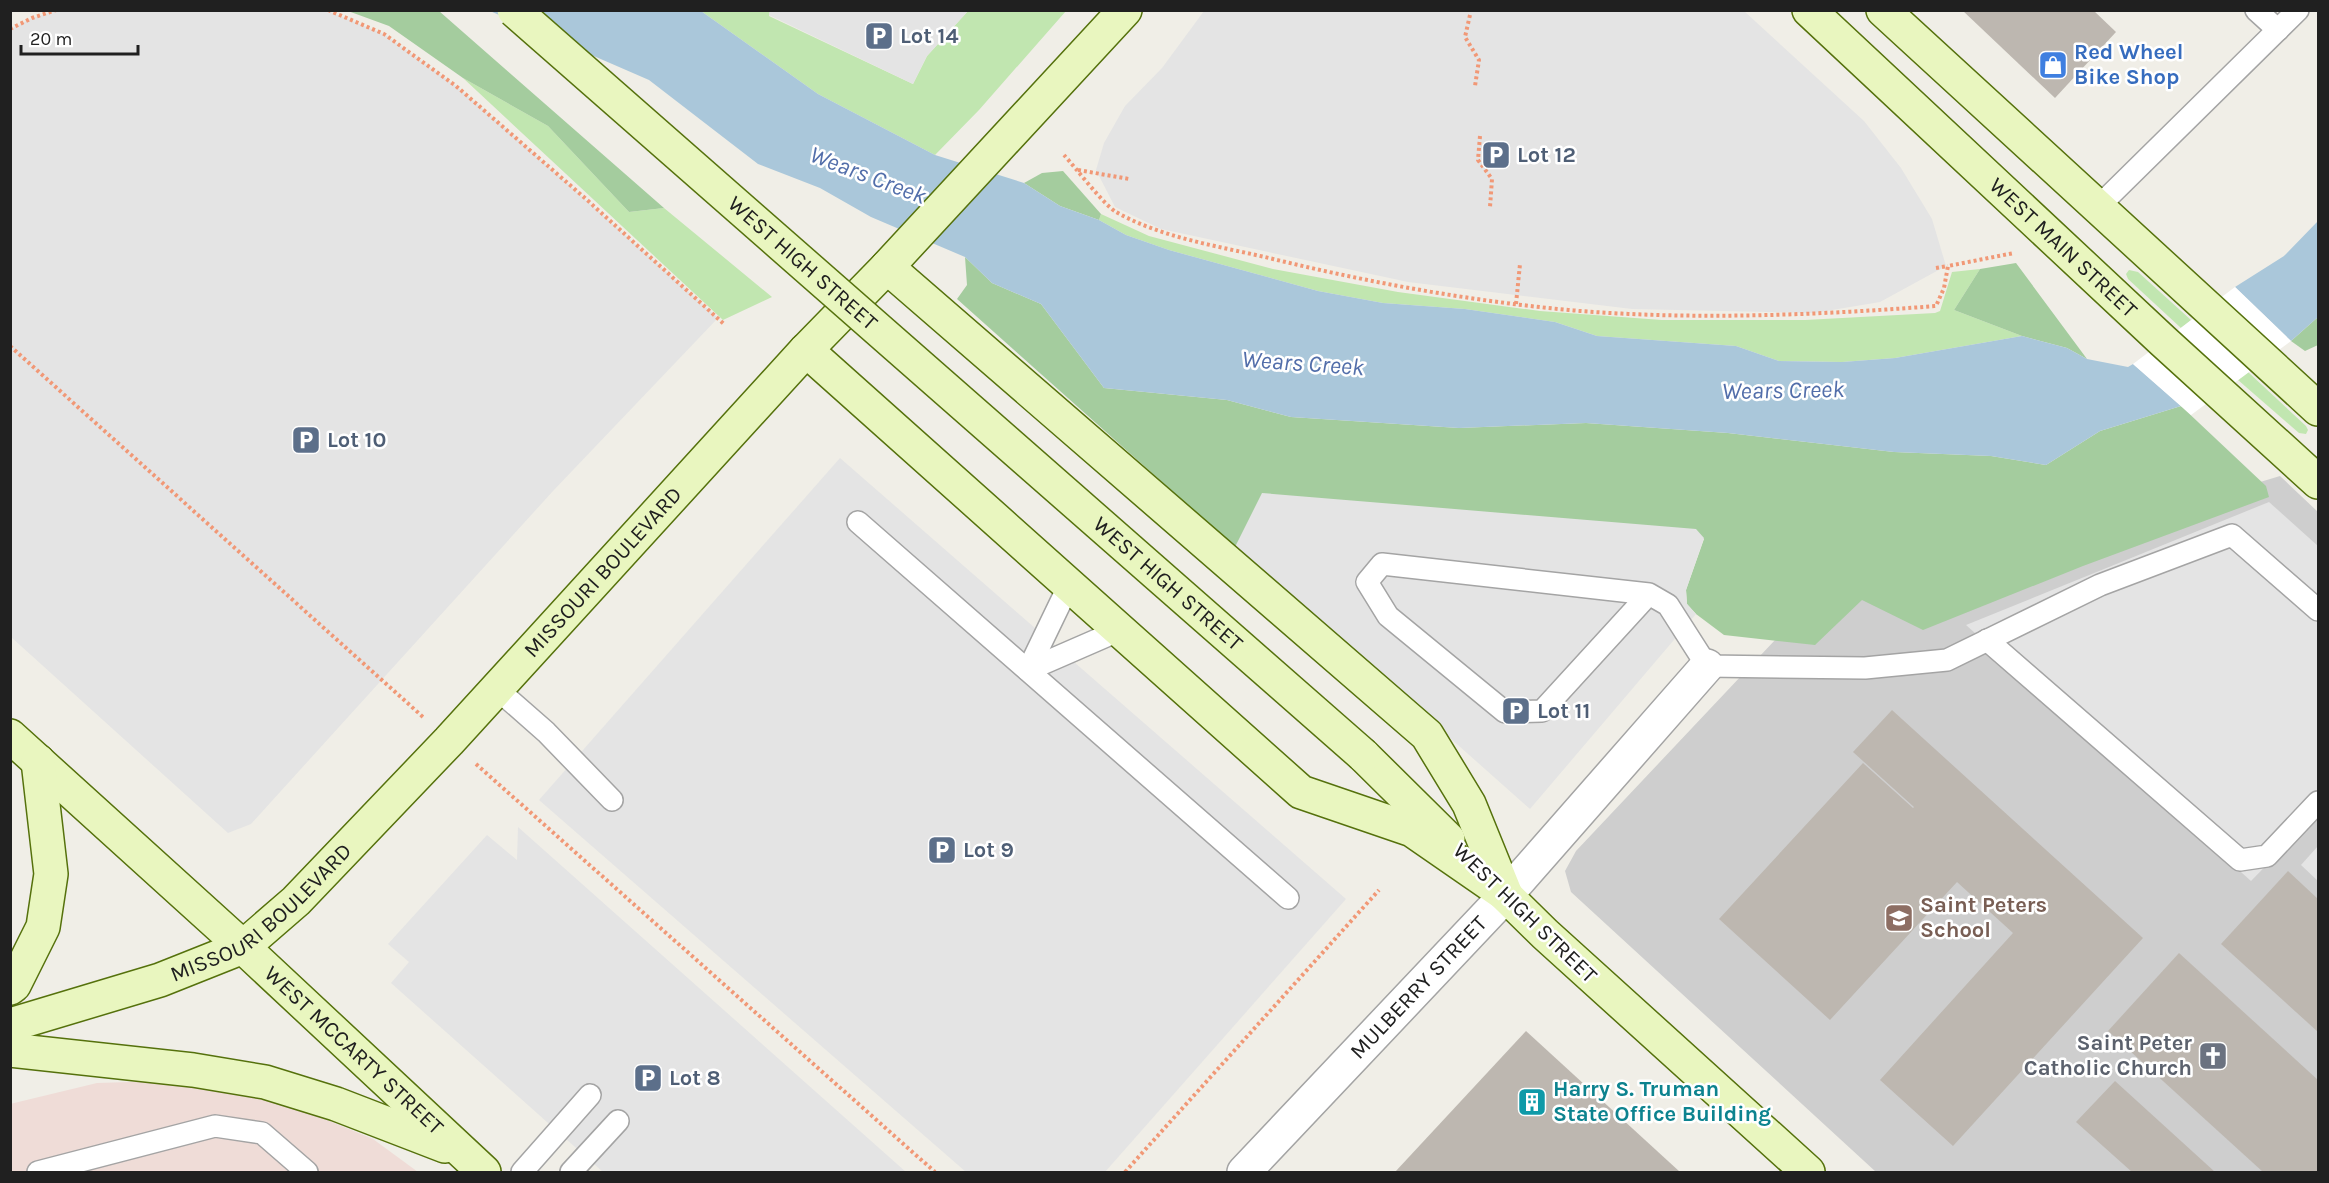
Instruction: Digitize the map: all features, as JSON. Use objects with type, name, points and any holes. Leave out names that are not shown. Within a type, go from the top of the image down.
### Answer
[{"type":"street","name":"WEST HIGH STREET","points":[[514,10],[1363,755],[1506,896],[1808,1173]]},
{"type":"street","name":"MISSOURI BOULEVARD","points":[[10,1025],[160,980],[243,947],[296,901],[449,741],[806,350],[887,267],[1125,10]]},
{"type":"street","name":"WEST MAIN STREET","points":[[1809,10],[2163,341],[2319,482]]},
{"type":"street","points":[[1883,10],[2319,409]]},
{"type":"street","points":[[887,267],[1427,735],[1469,804],[1506,896]]},
{"type":"street","points":[[806,350],[1301,792],[1412,830],[1506,896]]},
{"type":"street","name":"MULBERRY STREET","points":[[1244,1173],[1506,896],[1707,666]]},
{"type":"street","name":"WEST MCCARTY STREET","points":[[10,736],[243,947],[473,1166]]},
{"type":"street","points":[[10,988],[14,985],[43,927],[51,874],[38,761]]},
{"type":"street","points":[[10,1050],[193,1070],[265,1082],[336,1104],[473,1166]]},
{"type":"lane","points":[[2256,10],[2278,30]]},
{"type":"lane","points":[[2098,207],[2298,10]]},
{"type":"lane","points":[[858,522],[1288,898]]},
{"type":"lane","points":[[1649,594],[1542,711],[1505,712],[1388,616],[1367,582],[1382,564],[1649,594],[1668,605],[1707,666],[1864,668],[1947,660],[2100,585],[2232,535],[2319,610]]},
{"type":"lane","points":[[1028,670],[1069,585]]},
{"type":"lane","points":[[1028,670],[1120,630]]},
{"type":"lane","points":[[1987,640],[2240,860],[2267,856],[2319,802]]},
{"type":"lane","points":[[497,689],[546,732],[612,800]]},
{"type":"lane","points":[[522,1173],[590,1095]]},
{"type":"lane","points":[[571,1173],[618,1121]]},
{"type":"lane","points":[[38,1173],[215,1126],[262,1133],[308,1173]]},
{"type":"path","points":[[10,29],[56,10]]},
{"type":"path","points":[[328,10],[384,34],[456,86],[586,199],[724,324]]},
{"type":"path","points":[[1470,15],[1465,37],[1479,60],[1476,86]]},
{"type":"path","points":[[1480,136],[1478,160],[1492,179],[1490,207]]},
{"type":"path","points":[[1064,154],[1114,211],[1164,233],[1405,289],[1580,311],[1689,315],[1808,315],[1936,306],[1944,288],[1948,266]]},
{"type":"path","points":[[1077,170],[1129,179]]},
{"type":"path","points":[[1936,268],[2024,252]]},
{"type":"path","points":[[1516,303],[1520,264]]},
{"type":"path","points":[[10,346],[934,1173]]},
{"type":"path","points":[[1125,1173],[1379,890]]},
{"type":"shaded area","name":"Lot 14","points":[[770,10],[968,11],[927,56],[913,84],[769,15]]},
{"type":"shaded area","name":"Lot 10","points":[[56,11],[328,11],[384,34],[456,86],[718,318],[553,491],[251,824],[228,833],[11,637],[11,29],[32,18]]},
{"type":"shaded area","name":"Lot 12","points":[[1204,11],[1744,11],[1864,121],[1901,168],[1932,219],[1946,266],[1880,302],[1814,313],[1632,309],[1408,282],[1161,229],[1115,207],[1096,170],[1104,143],[1125,106],[1162,68]]},
{"type":"shaded area","name":"Lot 9","points":[[840,458],[1346,899],[1105,1172],[966,1172],[539,800]]},
{"type":"shaded area","points":[[2280,476],[2318,512],[2318,1172],[1876,1172],[1571,892],[1565,871],[1576,851],[1841,570],[1947,577]]},
{"type":"shaded area","name":"Lot 11","points":[[1262,493],[1696,529],[1704,538],[1686,590],[1687,604],[1696,614],[1530,809],[1235,547]]},
{"type":"shaded area","points":[[2269,502],[2318,546],[2318,812],[2251,881],[1966,625]]},
{"type":"shaded area","name":"Lot 8","points":[[518,827],[906,1172],[603,1172],[391,983],[409,962],[388,944],[487,835],[517,860]]},
{"type":"shaded area","points":[[2318,846],[2318,881],[2301,865]]},
{"type":"shaded area","points":[[162,1081],[238,1090],[305,1111],[373,1139],[418,1172],[11,1172],[10,1104],[97,1083]]},
{"type":"green space","points":[[348,11],[439,11],[664,208],[629,212],[548,126],[463,78],[389,26]]},
{"type":"green space","points":[[701,11],[770,11],[769,16],[913,84],[927,56],[968,11],[1066,11],[979,110],[935,155],[818,94]]},
{"type":"green space","points":[[463,78],[548,126],[629,212],[664,208],[772,297],[723,320]]},
{"type":"green space","points":[[1063,171],[1101,214],[1099,220],[1060,206],[1024,183],[1042,173]]},
{"type":"green space","points":[[1101,214],[1149,236],[1273,269],[1398,292],[1540,311],[1662,320],[1805,320],[1935,313],[1940,311],[1952,272],[1980,269],[1954,310],[2022,336],[1895,358],[1842,362],[1779,361],[1736,346],[1597,336],[1555,322],[1465,309],[1383,303],[1318,291],[1169,250],[1126,235],[1099,220]]},
{"type":"green space","points":[[965,257],[992,283],[1041,304],[1104,388],[1227,400],[1291,417],[1459,428],[1586,423],[1728,433],[1894,452],[1991,456],[2046,465],[2100,431],[2181,406],[2266,486],[2269,497],[2083,566],[1923,630],[1862,600],[1815,645],[1724,635],[1696,614],[1687,604],[1686,590],[1704,539],[1235,547],[957,299],[967,285]]},
{"type":"green space","points":[[2016,263],[2087,359],[2067,348],[2022,336],[1954,310],[1980,269]]},
{"type":"green space","points":[[2129,270],[2138,272],[2191,320],[2181,328],[2128,279],[2126,274]]},
{"type":"green space","points":[[2318,317],[2318,345],[2305,351],[2291,341]]},
{"type":"green space","points":[[2248,372],[2306,426],[2308,430],[2306,434],[2299,433],[2238,380]]},
{"type":"water","name":"Wears Creek","points":[[490,11],[701,11],[818,94],[935,155],[1024,183],[1060,206],[1099,220],[1126,235],[1169,250],[1318,291],[1383,303],[1465,309],[1555,322],[1597,336],[1736,346],[1779,361],[1842,362],[1895,358],[2022,336],[2067,348],[2087,359],[2128,367],[2133,364],[2181,406],[2100,431],[2046,465],[1991,456],[1894,452],[1728,433],[1586,423],[1459,428],[1291,417],[1227,400],[1104,388],[1041,304],[992,283],[965,257],[871,217],[820,188],[758,164],[649,80]]},
{"type":"water","points":[[2318,221],[2318,317],[2291,341],[2235,287],[2284,256]]},
{"type":"pier","points":[[2235,287],[2291,341],[2191,415],[2133,364]]},
{"type":"building","name":"Red Wheel Bike Shop","points":[[1962,10],[2093,10],[2116,32],[2055,98]]},
{"type":"building","points":[[1892,710],[2143,938],[1953,1146],[1880,1080],[2013,933],[1957,882],[1830,1020],[1719,919],[1863,763],[1914,807],[1853,752]]},
{"type":"building","points":[[2288,871],[2318,899],[2318,1032],[2221,944]]},
{"type":"building","name":"Saint Peter Catholic Church","points":[[2179,953],[2318,1080],[2318,1172],[2263,1172],[2108,1031]]},
{"type":"building","name":"Harry S. Truman State Office Building","points":[[1526,1031],[1680,1172],[1395,1172]]},
{"type":"building","points":[[2115,1081],[2215,1172],[2132,1172],[2076,1122]]},
{"type":"place","name":"Lot 14","points":[[879,36]]},
{"type":"place","name":"Red Wheel Bike Shop","points":[[2053,65]]},
{"type":"place","name":"Lot 12","points":[[1496,155]]},
{"type":"place","name":"Lot 10","points":[[306,440]]},
{"type":"place","name":"Lot 11","points":[[1516,711]]},
{"type":"place","name":"Lot 9","points":[[942,850]]},
{"type":"place","name":"Saint Peters School","points":[[1899,918]]},
{"type":"place","name":"Saint Peter Catholic Church","points":[[2213,1056]]},
{"type":"place","name":"Lot 8","points":[[648,1078]]},
{"type":"place","name":"Harry S. Truman State Office Building","points":[[1532,1102]]}]
